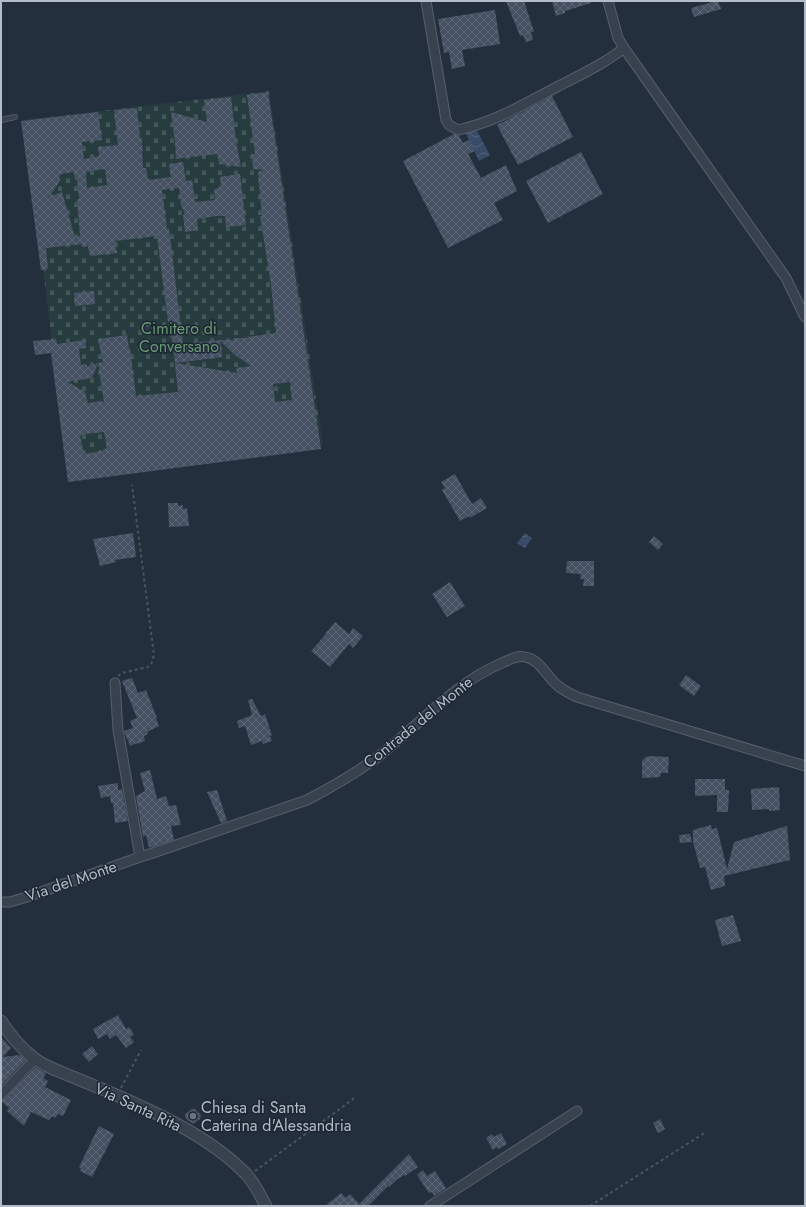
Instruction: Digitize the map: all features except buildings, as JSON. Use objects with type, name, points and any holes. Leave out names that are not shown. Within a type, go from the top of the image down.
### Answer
[{"type":"street","points":[[426,1],[446,120],[449,125],[458,130],[494,119],[604,62],[624,48]]},
{"type":"street","points":[[608,1],[618,38],[624,48],[786,278],[805,317]]},
{"type":"street","name":"Contrada del Monte","points":[[140,857],[272,813],[319,794],[373,760],[393,745],[465,683],[494,666],[512,658],[522,656],[531,658],[541,667],[555,684],[565,692],[805,766]]},
{"type":"street","points":[[116,683],[118,730],[140,857]]},
{"type":"street","name":"Via del Monte","points":[[1,902],[10,902],[30,896],[140,857]]},
{"type":"street","name":"Via Santa Rita","points":[[1,1021],[19,1044],[35,1060],[117,1096],[192,1133],[209,1144],[247,1176],[266,1206]]},
{"type":"street","points":[[1,1095],[35,1060]]},
{"type":"street","points":[[430,1206],[577,1111]]},
{"type":"lane","points":[[1,120],[15,117]]},
{"type":"path","points":[[116,683],[116,678],[122,673],[140,670],[151,665],[154,655],[132,485]]},
{"type":"path","points":[[117,1096],[141,1050]]},
{"type":"path","points":[[247,1176],[356,1097]]},
{"type":"path","points":[[590,1206],[706,1132]]},
{"type":"green space","name":"Cimitero di Conversano","points":[[269,91],[323,445],[69,482],[25,120]]},
{"type":"water","points":[[476,129],[490,155],[479,161],[466,134]]},
{"type":"water","points":[[525,533],[532,538],[525,548],[517,543]]},
{"type":"place","name":"Chiesa di Santa Caterina d'Alessandria","points":[[193,1116]]}]
